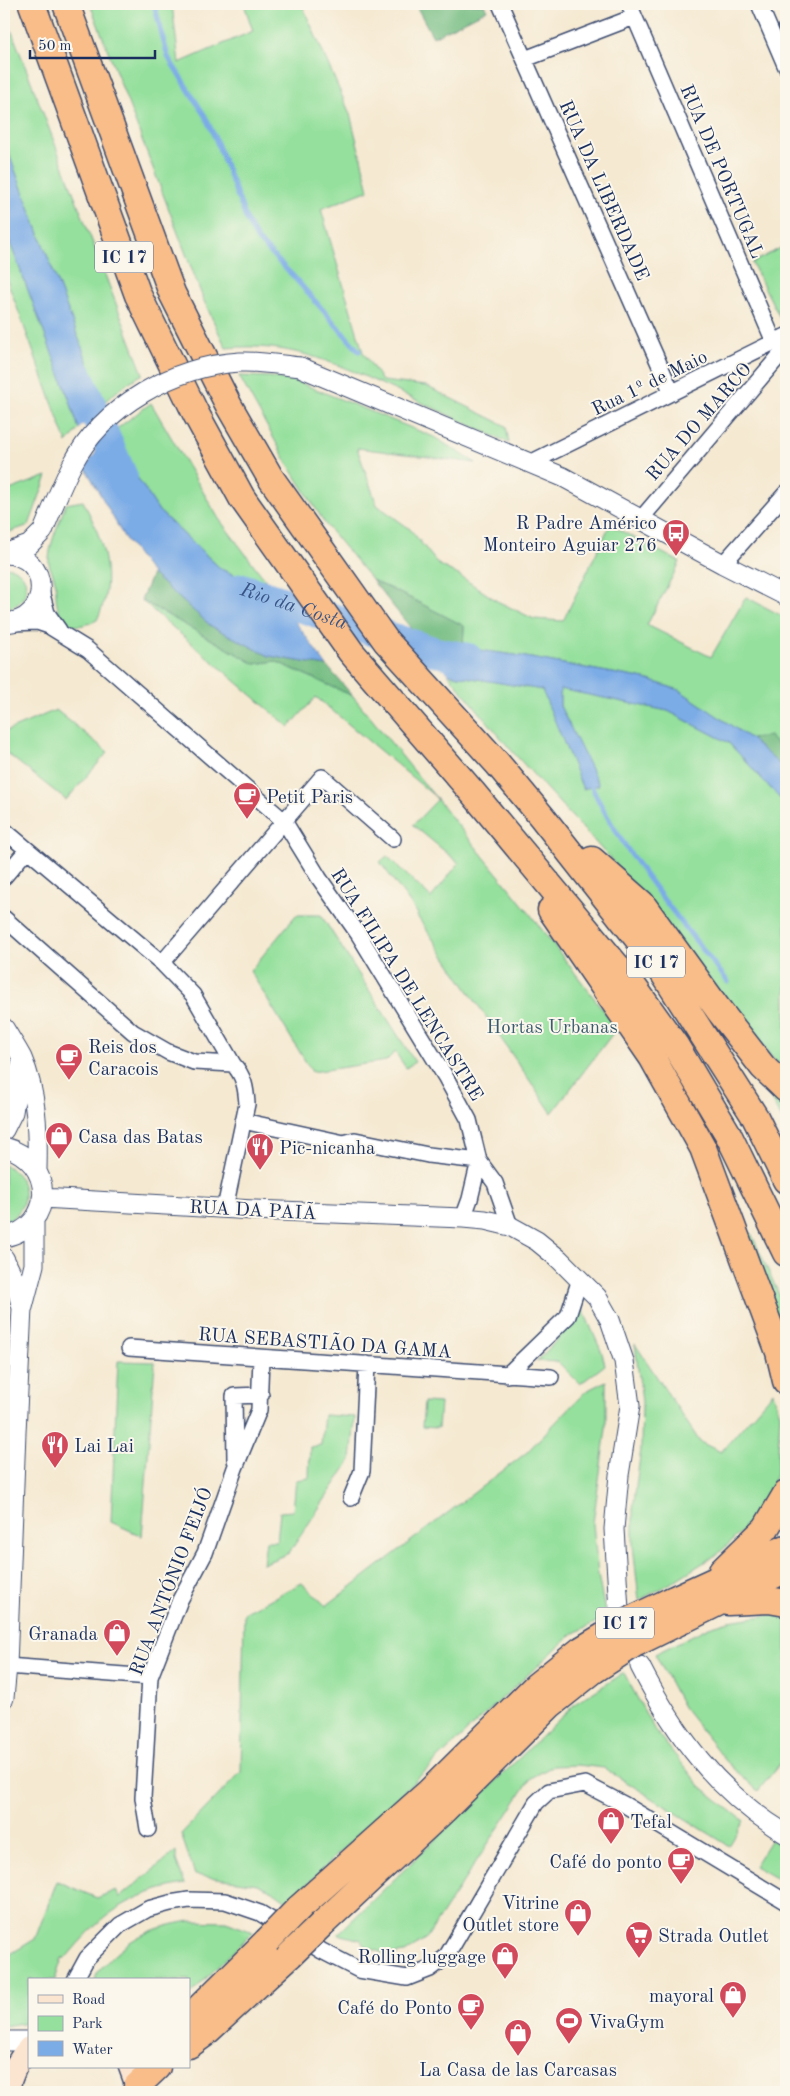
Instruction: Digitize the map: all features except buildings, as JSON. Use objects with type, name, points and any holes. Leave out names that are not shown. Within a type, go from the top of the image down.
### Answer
[{"type":"highway","name":"IC 17","points":[[32,4],[138,295],[196,414],[242,498],[351,652],[471,790],[630,982],[675,1045],[728,1134],[786,1253]]},
{"type":"highway","name":"IC 17","points":[[66,4],[172,293],[229,406],[270,477],[386,641],[497,763],[658,963],[755,1117],[786,1180]]},
{"type":"highway","points":[[471,790],[652,1058],[704,1148],[779,1352],[786,1381]]},
{"type":"highway","points":[[542,817],[642,904],[718,1009],[763,1067],[786,1089]]},
{"type":"highway","points":[[716,1591],[766,1528],[786,1494]]},
{"type":"highway","points":[[716,1591],[786,1548]]},
{"type":"highway","points":[[716,1591],[786,1569]]},
{"type":"highway","name":"IC 17","points":[[588,1660],[632,1619],[676,1611],[716,1591]]},
{"type":"highway","points":[[716,1591],[786,1603]]},
{"type":"highway","points":[[190,2017],[298,1909],[429,1792],[536,1686],[588,1660]]},
{"type":"highway","points":[[190,2044],[203,2035],[290,1955],[443,1811],[550,1705],[588,1660]]},
{"type":"highway","points":[[134,2082],[155,2068]]},
{"type":"main road","points":[[6,2089],[20,2057],[28,2049]]},
{"type":"street","name":"RUA DA LIBERDADE","points":[[500,4],[672,394]]},
{"type":"street","points":[[759,4],[786,67]]},
{"type":"street","name":"RUA DE PORTUGAL","points":[[525,59],[631,10],[782,342]]},
{"type":"street","name":"Rua 1º de Maio","points":[[530,463],[782,342]]},
{"type":"street","name":"RUA DO MARCO","points":[[640,520],[782,342]]},
{"type":"street","points":[[4,554],[29,545],[41,533],[72,464],[88,440],[124,405],[144,392],[175,377],[218,365],[241,362],[300,367],[563,476],[640,520],[786,596]]},
{"type":"street","points":[[722,564],[786,493]]},
{"type":"street","points":[[8,623],[29,615],[35,608],[40,586],[41,533]]},
{"type":"street","points":[[4,554],[18,556],[32,566],[40,586],[47,613],[60,632]]},
{"type":"street","name":"RUA FILIPA DE LENCASTRE","points":[[8,623],[37,622],[60,632],[88,650],[284,821],[319,878],[359,935],[469,1120],[479,1162],[495,1182],[510,1226]]},
{"type":"street","points":[[162,963],[322,777],[393,838]]},
{"type":"street","points":[[4,830],[162,963],[193,996],[233,1064],[240,1072],[246,1088],[247,1104],[225,1208]]},
{"type":"street","points":[[4,877],[27,850]]},
{"type":"street","points":[[4,918],[133,1032],[168,1052],[194,1062],[233,1064]]},
{"type":"street","points":[[4,1028],[22,1058],[35,1114],[36,1169]]},
{"type":"street","points":[[4,1130],[13,1112],[22,1058]]},
{"type":"street","points":[[243,1121],[344,1143],[355,1140],[428,1155],[479,1162],[470,1199],[463,1218]]},
{"type":"street","points":[[4,1147],[17,1151],[28,1159],[36,1169],[42,1182],[42,1198],[34,1220],[24,1230],[4,1238]]},
{"type":"street","name":"RUA DA PAIÃ","points":[[42,1198],[463,1218],[485,1220],[510,1226],[537,1241],[559,1259],[597,1297],[610,1320],[624,1361],[630,1406],[619,1475],[614,1529],[619,1610]]},
{"type":"street","points":[[4,1698],[7,1666],[8,1502],[22,1308],[34,1265],[34,1220]]},
{"type":"street","points":[[4,1258],[16,1281],[22,1308]]},
{"type":"street","points":[[507,1374],[568,1316],[580,1279]]},
{"type":"street","name":"RUA SEBASTIÃO DA GAMA","points":[[135,1349],[552,1377]]},
{"type":"street","name":"RUA ANTÓNIO FEIJÓ","points":[[148,1828],[143,1798],[150,1677],[180,1600],[205,1553],[235,1468],[259,1410],[261,1358]]},
{"type":"street","points":[[351,1498],[362,1471],[367,1364]]},
{"type":"street","name":"RUA ANTÓNIO FEIJÓ","points":[[235,1468],[234,1396],[261,1395]]},
{"type":"street","points":[[7,1666],[150,1677]]},
{"type":"street","points":[[640,1666],[657,1698],[690,1748],[717,1778],[748,1806],[782,1832]]},
{"type":"street","points":[[76,1978],[87,1958],[120,1925],[148,1909],[189,1900],[225,1901],[260,1913],[322,1951],[359,1970],[407,1978],[430,1969],[449,1952],[536,1802],[549,1791],[585,1784],[625,1805],[786,1902]]},
{"type":"street","points":[[4,2041],[28,2042]]},
{"type":"green space","points":[[90,4],[172,4],[179,63],[253,31],[244,4],[309,4],[303,7],[350,114],[369,190],[321,209],[363,352],[382,381],[426,386],[506,426],[509,443],[337,365],[295,352],[273,348],[226,348],[204,301]]},
{"type":"green space","points":[[415,4],[484,4],[487,10],[433,37]]},
{"type":"green space","points":[[4,11],[143,374],[126,384],[103,403],[4,141]]},
{"type":"green space","points":[[4,227],[79,429],[67,443],[4,272]]},
{"type":"green space","points":[[786,245],[786,321],[781,320],[752,263]]},
{"type":"green space","points":[[239,376],[271,377],[298,382],[434,437],[476,463],[357,448],[377,505],[410,529],[438,564],[460,576],[497,601],[534,619],[563,621],[610,525],[680,562],[647,625],[711,657],[746,597],[786,618],[786,754],[769,736],[751,739],[679,690],[645,679],[515,655],[463,648],[464,626],[372,580],[326,525],[288,464]]},
{"type":"green space","points":[[151,403],[219,519],[276,594],[221,569],[159,511],[137,477],[115,430]]},
{"type":"green space","points":[[47,476],[29,525],[4,534],[4,492]]},
{"type":"green space","points":[[83,501],[101,545],[107,574],[103,605],[97,620],[77,626],[67,622],[59,612],[56,601],[55,580],[49,561],[53,538],[66,504]]},
{"type":"green space","points":[[4,567],[14,569],[20,573],[25,580],[26,587],[25,595],[21,601],[14,606],[4,608]]},
{"type":"green space","points":[[152,574],[211,626],[269,656],[327,666],[353,696],[275,661],[255,664],[141,600]]},
{"type":"green space","points":[[372,580],[464,626],[463,648],[422,642]]},
{"type":"green space","points":[[141,600],[255,664],[275,661],[353,696],[434,796],[316,697],[289,727]]},
{"type":"green space","points":[[448,674],[543,690],[583,789],[598,784],[560,706],[560,689],[668,711],[729,743],[786,805],[786,1071],[774,1060],[617,866],[511,750]]},
{"type":"green space","points":[[56,710],[108,752],[66,800],[4,751],[4,732]]},
{"type":"green space","points":[[769,736],[786,754],[786,794],[781,799],[729,743]]},
{"type":"green space","name":"Hortas Urbanas","points":[[437,800],[527,910],[617,1028],[552,1113],[417,916],[418,914],[380,862],[387,856],[431,898],[459,863],[413,825]]},
{"type":"green space","points":[[296,915],[321,915],[415,1062],[406,1068],[395,1052],[386,1061],[312,1072],[250,971]]},
{"type":"green space","points":[[772,1094],[786,1105],[786,1127],[770,1097]]},
{"type":"green space","points":[[4,1165],[13,1170],[19,1177],[23,1185],[24,1194],[23,1203],[19,1211],[13,1218],[4,1223]]},
{"type":"green space","points":[[751,1233],[786,1310],[786,1356],[741,1237]]},
{"type":"green space","points":[[581,1305],[602,1353],[605,1365],[580,1384],[558,1362],[537,1361],[567,1328]]},
{"type":"green space","points":[[635,1344],[700,1442],[721,1452],[773,1392],[780,1414],[777,1472],[768,1494],[753,1521],[719,1553],[666,1586],[639,1600],[633,1545],[633,1509],[641,1449],[642,1402]]},
{"type":"green space","points":[[118,1361],[155,1362],[142,1536],[111,1522]]},
{"type":"green space","points":[[606,1381],[606,1429],[593,1523],[598,1575],[606,1617],[571,1635],[288,1902],[273,1891],[258,1884],[195,1875],[181,1834],[241,1772],[244,1613],[302,1583],[326,1606],[526,1453],[586,1391]]},
{"type":"green space","points":[[424,1402],[440,1403],[438,1428],[422,1427]]},
{"type":"green space","points":[[324,1415],[355,1417],[351,1460],[289,1553],[263,1564],[266,1541],[277,1541],[280,1512],[293,1511],[296,1480],[309,1478],[310,1447],[321,1445]]},
{"type":"green space","points":[[775,1614],[786,1615],[786,1756],[758,1791],[726,1761],[683,1707],[655,1654],[709,1627],[729,1621]]},
{"type":"green space","points":[[624,1673],[654,1729],[700,1786],[744,1821],[729,1846],[604,1768],[578,1765],[553,1766],[531,1778],[425,1940],[405,1953],[387,1955],[366,1946],[361,1940],[338,1934],[576,1703]]},
{"type":"green space","points":[[771,1839],[786,1849],[786,1884],[754,1866]]},
{"type":"green space","points":[[176,1851],[176,1860],[185,1884],[147,1894],[117,1909],[91,1930],[65,1959],[62,1958],[56,1978],[28,1978],[28,2020],[22,2023],[4,2026],[4,1958],[35,1939],[57,1881],[97,1898],[116,1890],[120,1897]]},
{"type":"green space","points":[[190,1921],[226,1922],[253,1932],[190,1994],[190,1978],[96,1978],[104,1965],[126,1945],[145,1933]]},
{"type":"water","points":[[4,141],[103,403],[79,429],[4,227]]},
{"type":"water","points":[[115,430],[137,477],[159,511],[221,569],[276,594],[327,666],[269,656],[211,626],[152,574],[124,537],[85,467]]},
{"type":"water","points":[[422,642],[515,655],[645,679],[679,690],[751,739],[786,770],[786,805],[729,743],[668,711],[560,689],[560,706],[599,785],[583,789],[542,690],[448,674]]},
{"type":"pier","points":[[105,401],[105,404],[81,431],[77,431]]},
{"type":"pier","points":[[113,428],[116,428],[83,470],[83,466],[99,443]]},
{"type":"pier","points":[[273,590],[279,593],[329,664],[329,668]]},
{"type":"pier","points":[[421,640],[451,676],[446,675],[420,643]]},
{"type":"waterway","points":[[154,4],[168,57],[205,116],[247,221],[257,239],[293,276],[359,351]]},
{"type":"waterway","name":"Rio da Costa","points":[[78,375],[123,477]]},
{"type":"waterway","name":"Rio da Costa","points":[[242,588],[436,652],[468,658]]},
{"type":"waterway","points":[[589,781],[618,835],[635,860],[671,910],[728,982]]},
{"type":"place","name":"R Padre Américo Monteiro Aguiar 276","points":[[676,557]]},
{"type":"place","name":"Petit Paris","points":[[247,820]]},
{"type":"place","name":"Reis dos Caracois","points":[[69,1081]]},
{"type":"place","name":"Casa das Batas","points":[[59,1160]]},
{"type":"place","name":"Pic-nicanha","points":[[260,1171]]},
{"type":"place","name":"Lai Lai","points":[[55,1469]]},
{"type":"place","name":"Granada","points":[[117,1657]]},
{"type":"place","name":"Tefal","points":[[611,1845]]},
{"type":"place","name":"Café do ponto","points":[[681,1885]]},
{"type":"place","name":"Vitrine Outlet store","points":[[578,1937]]},
{"type":"place","name":"Strada Outlet","points":[[639,1959]]},
{"type":"place","name":"Rolling luggage","points":[[505,1980]]},
{"type":"place","name":"mayoral","points":[[733,2019]]},
{"type":"place","name":"Café do Ponto","points":[[471,2031]]},
{"type":"place","name":"VivaGym","points":[[569,2045]]},
{"type":"place","name":"La Casa de las Carcasas","points":[[518,2057]]}]
